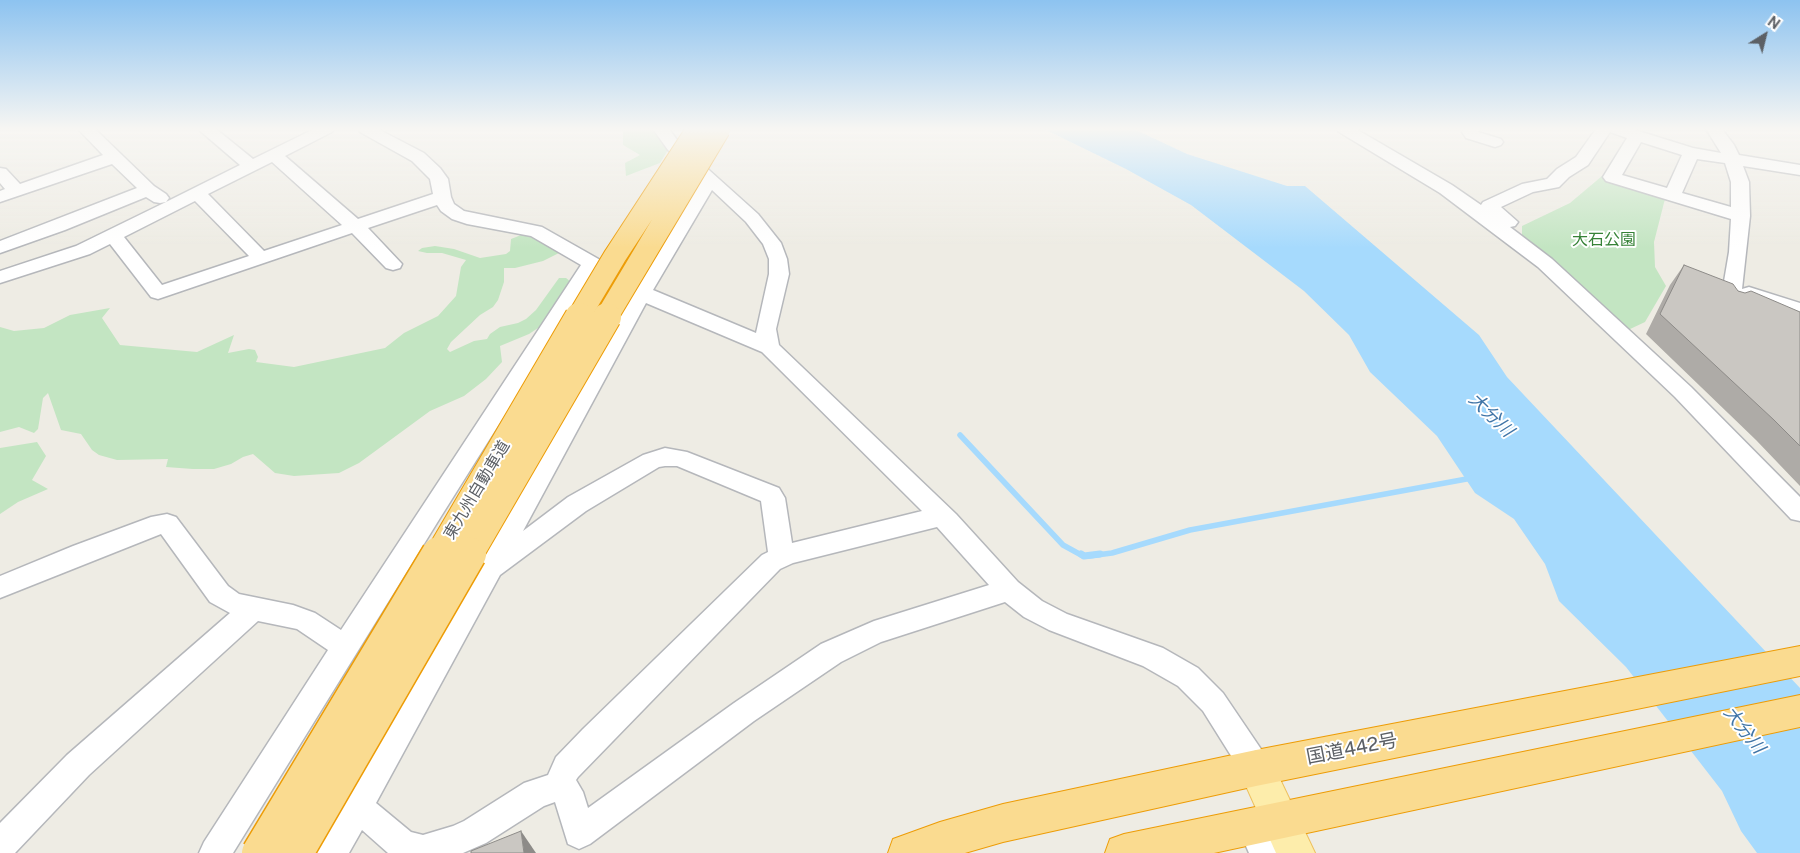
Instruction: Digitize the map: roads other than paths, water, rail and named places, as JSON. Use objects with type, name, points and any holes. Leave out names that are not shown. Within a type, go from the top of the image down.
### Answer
[{"type":"highway","name":"東九州自動車道","points":[[259,853],[616,256],[672,169]]},
{"type":"highway","name":"東九州自動車道","points":[[296,853],[638,263],[695,169]]},
{"type":"highway","name":"国道442号","points":[[907,853],[940,841],[1003,823],[1269,765],[1800,661]]},
{"type":"highway","points":[[1128,852],[1278,828],[1800,711]]},
{"type":"main road","points":[[1269,765],[1278,828],[1296,853]]},
{"type":"street","points":[[0,173],[8,194],[82,169]]},
{"type":"street","points":[[127,169],[148,190],[172,206]]},
{"type":"street","points":[[0,277],[73,254],[245,169]]},
{"type":"street","points":[[291,169],[356,227],[393,264]]},
{"type":"street","points":[[430,169],[439,179],[442,197],[447,207],[458,215],[473,220],[536,231],[642,293],[769,347],[942,516],[1009,590],[1044,616],[1153,657],[1188,677],[1269,765]]},
{"type":"street","points":[[698,169],[761,228],[776,252],[779,274],[766,328],[769,347]]},
{"type":"street","points":[[1412,169],[1446,189],[1545,263],[1690,399],[1800,512]]},
{"type":"street","points":[[1523,246],[1532,241],[1529,237],[1489,206],[1528,188],[1553,183],[1570,169]]},
{"type":"street","points":[[1617,169],[1612,178],[1741,216]]},
{"type":"street","points":[[1672,196],[1684,169]]},
{"type":"street","points":[[1736,169],[1740,182],[1741,216],[1732,296],[1800,310]]},
{"type":"street","points":[[332,853],[642,293],[693,205],[710,180]]},
{"type":"street","points":[[0,247],[148,190]]},
{"type":"street","points":[[197,193],[262,259]]},
{"type":"street","points":[[113,235],[158,293],[442,197]]},
{"type":"street","points":[[215,853],[591,263]]},
{"type":"street","points":[[1647,358],[1663,358],[1716,406],[1800,494]]},
{"type":"street","points":[[488,572],[577,504],[652,461],[665,457],[679,458],[771,495],[774,498],[781,556]]},
{"type":"street","points":[[358,807],[400,843],[416,851],[423,851],[475,832],[534,794],[558,786],[568,767],[593,739],[766,565],[781,556],[942,516]]},
{"type":"street","points":[[0,587],[90,550],[160,524],[167,524],[219,594],[240,606],[306,620],[345,647]]},
{"type":"street","points":[[558,786],[568,792],[579,833],[744,712],[832,653],[874,633],[1009,590]]},
{"type":"street","points":[[0,846],[78,765],[254,609]]},
{"type":"water","name":"大分川","points":[[1126,169],[1233,169],[1287,186],[1305,186],[1479,335],[1507,377],[1800,688],[1800,853],[1757,853],[1741,831],[1722,791],[1626,667],[1559,601],[1545,564],[1514,519],[1475,493],[1437,436],[1370,372],[1349,335],[1304,291],[1191,205]]},
{"type":"waterway","points":[[960,435],[1063,545],[1083,556]]},
{"type":"waterway","points":[[1089,556],[1112,553],[1190,530],[1472,478]]},
{"type":"waterway","points":[[1081,554],[1084,556],[1100,554]]},
{"type":"park label","name":"大石公園","points":[[1604,240]]}]
